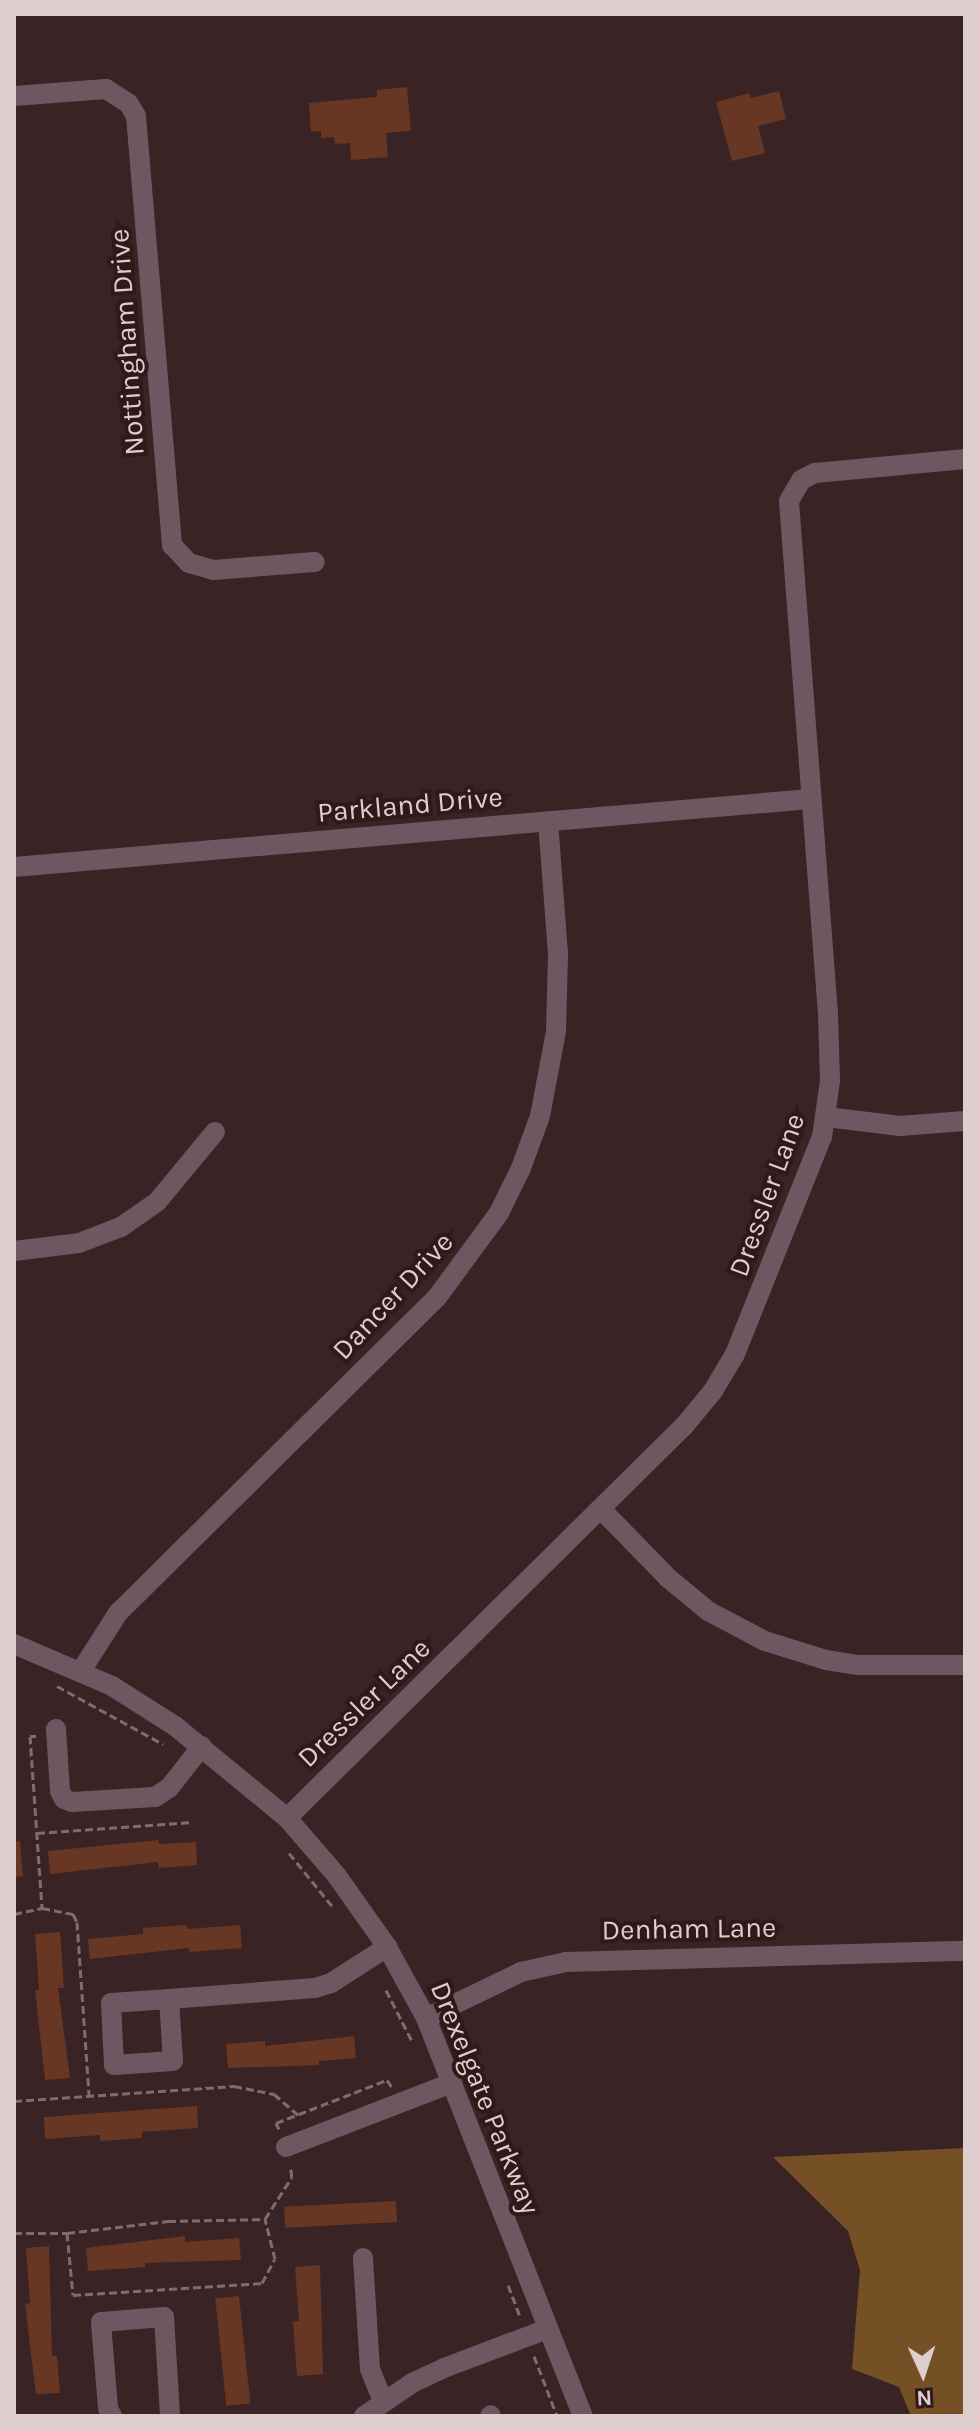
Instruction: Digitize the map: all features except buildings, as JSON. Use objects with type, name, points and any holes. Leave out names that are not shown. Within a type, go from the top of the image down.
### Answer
[{"type":"street","name":"Nottingham Drive","points":[[14,96],[106,89],[129,104],[136,116],[172,545],[189,563],[213,570],[315,562]]},
{"type":"street","name":"Dressler Lane","points":[[287,1818],[684,1426],[730,1365],[798,1202],[826,1117],[831,1058],[788,514],[793,490],[801,480],[815,473],[965,459]]},
{"type":"street","name":"Parkland Drive","points":[[14,867],[810,799]]},
{"type":"street","name":"Dancer Drive","points":[[81,1671],[118,1613],[438,1296],[499,1213],[521,1168],[540,1116],[556,1031],[558,954],[548,822]]},
{"type":"street","points":[[826,1117],[900,1126],[965,1121]]},
{"type":"street","points":[[14,1251],[79,1243],[121,1227],[157,1202],[215,1132]]},
{"type":"street","points":[[601,1509],[668,1578],[708,1611],[765,1641],[826,1660],[859,1665],[965,1665]]},
{"type":"street","name":"Drexelgate Parkway","points":[[14,1644],[81,1671],[148,1708],[202,1746],[287,1818],[337,1876],[387,1947],[426,2018],[583,2416]]},
{"type":"street","points":[[56,1732],[60,1791],[64,1799],[72,1802],[163,1793],[202,1746]]},
{"type":"street","points":[[169,1999],[315,1988],[331,1983],[387,1947]]},
{"type":"street","name":"Denham Lane","points":[[426,2018],[521,1972],[566,1962],[965,1951]]},
{"type":"street","points":[[286,2147],[452,2083]]},
{"type":"street","points":[[363,2258],[370,2369],[383,2401]]},
{"type":"street","points":[[112,2416],[108,2408],[101,2322],[164,2317],[170,2416]]},
{"type":"street","points":[[364,2416],[383,2401],[444,2368],[547,2329]]},
{"type":"path","points":[[56,1685],[167,1746]]},
{"type":"path","points":[[42,1908],[30,1736],[56,1732]]},
{"type":"path","points":[[37,1834],[193,1822]]},
{"type":"path","points":[[285,1848],[339,1915]]},
{"type":"path","points":[[14,1914],[42,1908],[73,1914],[77,1922],[89,2095]]},
{"type":"path","points":[[380,1979],[419,2056]]},
{"type":"path","points":[[67,2233],[73,2295],[262,2283],[275,2259],[265,2219],[292,2177],[286,2147],[276,2123],[387,2080],[403,2102]]},
{"type":"path","points":[[14,2101],[234,2086],[274,2094],[298,2115]]},
{"type":"path","points":[[14,2233],[67,2233],[168,2221],[265,2219]]},
{"type":"path","points":[[537,2363],[557,2416]]},
{"type":"shaded area","points":[[965,2148],[965,2416],[911,2416],[899,2387],[852,2369],[860,2270],[848,2231],[773,2157]]}]
